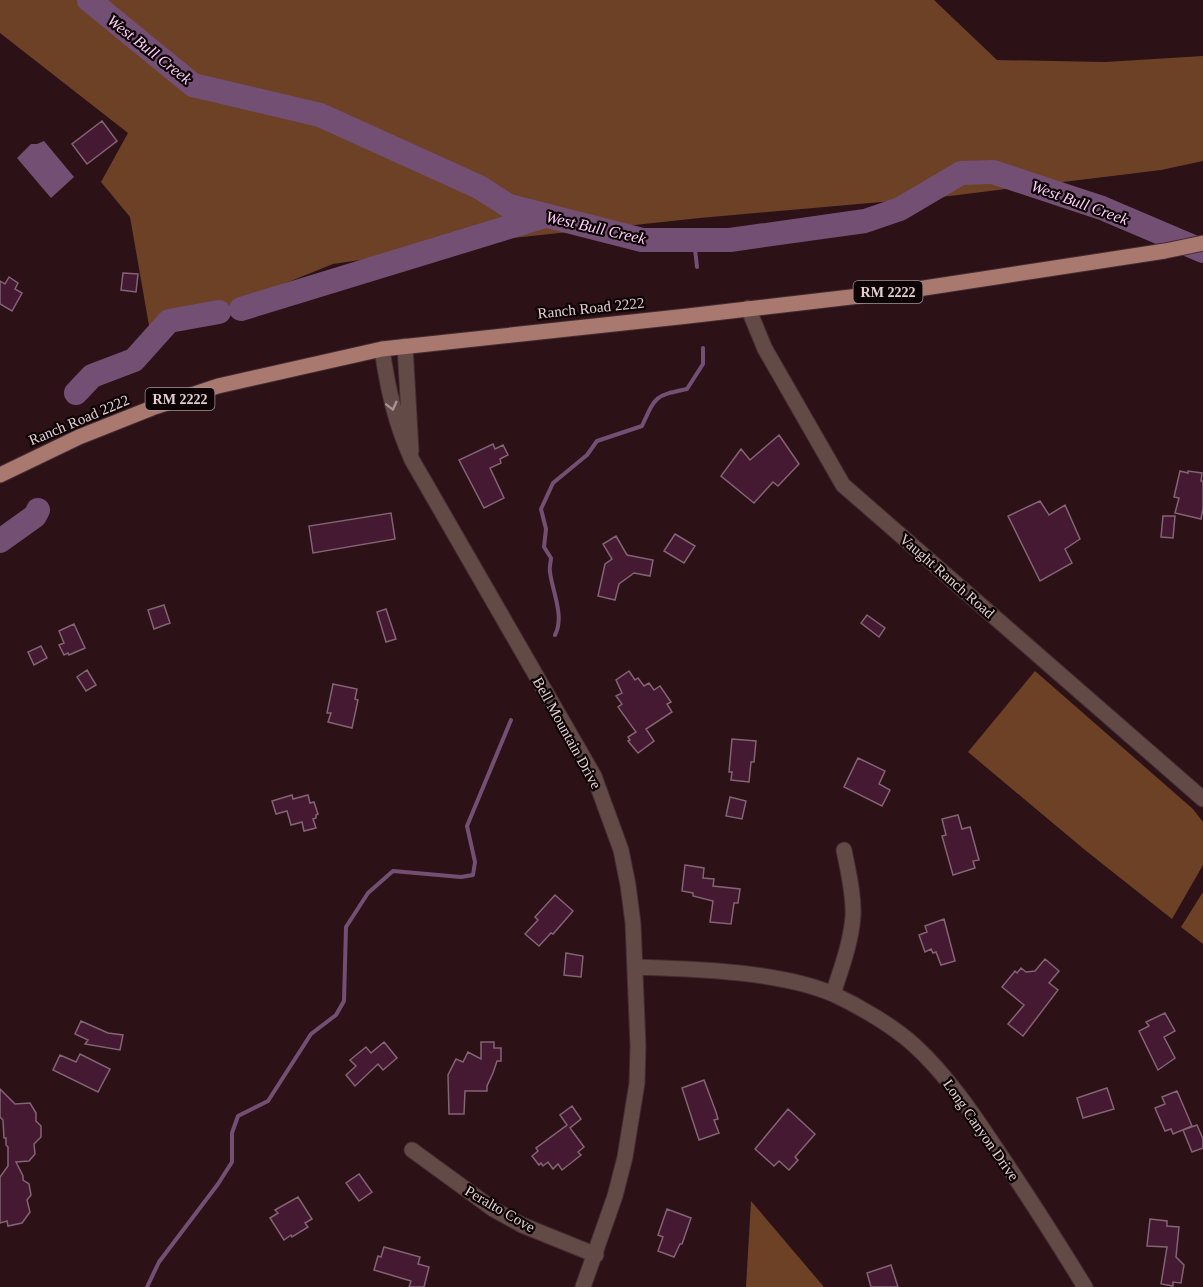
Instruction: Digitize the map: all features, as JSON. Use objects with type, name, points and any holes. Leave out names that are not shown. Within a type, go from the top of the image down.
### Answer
[{"type":"main road","name":"Ranch Road 2222","points":[[0,475],[79,437],[215,387],[382,349],[911,290],[1165,251],[1203,243]]},
{"type":"street","name":"Vaught Ranch Road","points":[[748,308],[765,349],[843,485],[1203,799]]},
{"type":"street","points":[[405,345],[412,460]]},
{"type":"street","name":"Bell Mountain Drive","points":[[382,349],[387,384],[398,428],[412,460],[594,776],[621,850],[628,885],[635,967],[637,1083],[633,1118],[615,1196],[583,1287]]},
{"type":"street","points":[[832,994],[849,942],[853,915],[844,850]]},
{"type":"street","name":"Long Canyon Drive","points":[[635,967],[690,969],[788,981],[832,994],[873,1016],[913,1044],[939,1072],[976,1119],[1046,1224],[1084,1287]]},
{"type":"street","name":"Peralto Cove","points":[[412,1150],[493,1209],[522,1225],[596,1255]]},
{"type":"shaded area","points":[[0,0],[934,0],[997,60],[1105,62],[1203,56],[1203,161],[1161,170],[950,196],[700,218],[495,240],[333,264],[151,337],[130,217],[101,182],[128,133],[0,33]]},
{"type":"shaded area","points":[[44,141],[74,177],[51,198],[17,158],[31,144]]},
{"type":"shaded area","points":[[1035,671],[1193,809],[1203,822],[1203,865],[1172,919],[968,752]]},
{"type":"shaded area","points":[[1203,892],[1203,944],[1181,927]]},
{"type":"shaded area","points":[[751,1201],[824,1287],[746,1287]]},
{"type":"building","points":[[102,121],[117,141],[87,164],[72,144]]},
{"type":"building","points":[[123,273],[138,274],[136,292],[121,290]]},
{"type":"building","points":[[9,277],[18,283],[15,289],[22,293],[12,311],[0,304],[0,281],[5,284]]},
{"type":"building","points":[[779,435],[799,464],[778,486],[773,482],[754,503],[721,476],[741,449],[750,460]]},
{"type":"building","points":[[493,444],[495,449],[503,445],[508,455],[500,459],[501,463],[490,468],[504,498],[484,508],[459,460]]},
{"type":"building","points":[[1180,471],[1202,473],[1201,519],[1175,513],[1179,498],[1174,497]]},
{"type":"building","points":[[1040,501],[1049,515],[1065,505],[1080,539],[1065,549],[1072,563],[1040,581],[1008,516]]},
{"type":"building","points":[[391,513],[395,539],[313,553],[309,526]]},
{"type":"building","points":[[1163,516],[1175,516],[1173,538],[1161,537]]},
{"type":"building","points":[[675,534],[695,546],[684,563],[664,551]]},
{"type":"building","points":[[616,536],[627,555],[653,560],[650,576],[634,573],[619,584],[615,600],[598,596],[605,564],[612,559],[603,544]]},
{"type":"building","points":[[164,605],[170,623],[154,629],[148,610]]},
{"type":"building","points":[[386,609],[396,639],[386,642],[377,612]]},
{"type":"building","points":[[867,615],[885,628],[879,637],[861,623]]},
{"type":"building","points":[[74,624],[85,648],[64,655],[59,645],[64,643],[59,631]]},
{"type":"building","points":[[41,646],[47,658],[34,665],[28,652]]},
{"type":"building","points":[[87,670],[96,685],[86,691],[77,677]]},
{"type":"building","points":[[629,671],[635,680],[638,678],[644,686],[649,683],[654,690],[660,686],[671,702],[667,704],[672,712],[646,729],[654,741],[638,753],[628,741],[630,740],[628,737],[636,732],[618,707],[622,704],[616,696],[622,693],[616,680]]},
{"type":"building","points":[[333,684],[357,689],[355,699],[358,700],[352,728],[328,722],[331,713],[327,713]]},
{"type":"building","points":[[732,739],[756,741],[749,782],[731,780],[732,772],[729,772]]},
{"type":"building","points":[[858,758],[885,771],[879,784],[890,790],[882,806],[844,787]]},
{"type":"building","points":[[292,795],[293,799],[308,795],[310,803],[314,802],[318,814],[313,819],[316,828],[304,831],[302,822],[291,825],[287,811],[276,814],[272,801]]},
{"type":"building","points":[[730,797],[746,801],[742,819],[726,816]]},
{"type":"building","points":[[958,815],[962,829],[970,827],[979,860],[973,861],[975,868],[953,875],[942,836],[946,835],[942,819]]},
{"type":"building","points":[[685,865],[704,868],[703,878],[714,879],[713,886],[740,889],[738,903],[734,903],[731,924],[710,922],[713,901],[682,891]]},
{"type":"building","points":[[555,895],[573,911],[539,946],[525,934],[538,920],[535,917]]},
{"type":"building","points":[[944,919],[955,961],[941,965],[936,952],[933,953],[931,949],[925,952],[919,935],[927,932],[925,926]]},
{"type":"building","points":[[566,953],[583,956],[581,977],[564,975]]},
{"type":"building","points":[[1045,959],[1059,971],[1049,983],[1058,990],[1023,1036],[1008,1024],[1024,1005],[1002,987],[1015,971],[1017,973],[1021,968],[1026,972],[1035,971]]},
{"type":"building","points":[[1165,1013],[1175,1031],[1164,1037],[1175,1058],[1158,1070],[1139,1031],[1149,1026],[1146,1022]]},
{"type":"building","points":[[81,1021],[108,1033],[123,1035],[120,1050],[85,1044],[88,1040],[75,1034]]},
{"type":"building","points":[[384,1042],[397,1058],[383,1070],[378,1064],[355,1086],[346,1075],[356,1066],[350,1060],[366,1047],[371,1053]]},
{"type":"building","points":[[481,1042],[494,1042],[494,1048],[501,1048],[501,1061],[497,1061],[487,1091],[465,1091],[464,1114],[449,1114],[448,1075],[456,1059],[463,1062],[468,1052],[481,1059]]},
{"type":"building","points":[[80,1054],[110,1069],[98,1092],[53,1070],[60,1055],[76,1062]]},
{"type":"building","points":[[704,1080],[718,1119],[714,1120],[719,1133],[699,1140],[682,1088]]},
{"type":"building","points":[[1107,1088],[1114,1109],[1083,1118],[1077,1098]]},
{"type":"building","points":[[0,1089],[15,1104],[30,1103],[36,1113],[36,1121],[41,1126],[41,1137],[34,1144],[35,1154],[29,1161],[16,1162],[23,1180],[29,1184],[31,1195],[27,1200],[30,1212],[22,1223],[8,1226],[7,1221],[0,1223],[0,1177],[8,1166],[8,1147],[6,1138],[4,1138],[3,1120],[0,1117]]},
{"type":"building","points":[[1177,1091],[1192,1126],[1173,1134],[1171,1129],[1165,1131],[1155,1108],[1165,1104],[1162,1097]]},
{"type":"building","points":[[572,1106],[581,1119],[570,1128],[584,1147],[578,1152],[581,1155],[562,1170],[558,1164],[553,1169],[548,1162],[543,1166],[541,1163],[539,1165],[532,1156],[538,1151],[536,1148],[567,1125],[560,1115]]},
{"type":"building","points":[[788,1109],[815,1134],[795,1157],[798,1160],[789,1170],[779,1161],[774,1166],[755,1149]]},
{"type":"building","points":[[1197,1125],[1203,1139],[1203,1148],[1192,1152],[1183,1130]]},
{"type":"building","points":[[359,1174],[372,1192],[359,1201],[346,1183]]},
{"type":"building","points":[[298,1197],[312,1219],[305,1223],[308,1227],[284,1240],[270,1218],[278,1213],[275,1210]]},
{"type":"building","points":[[667,1209],[691,1218],[682,1244],[674,1257],[658,1251],[663,1237],[658,1235]]},
{"type":"building","points":[[1150,1219],[1167,1221],[1167,1226],[1179,1227],[1176,1257],[1184,1265],[1181,1283],[1173,1282],[1173,1286],[1161,1284],[1167,1247],[1147,1246]]},
{"type":"building","points":[[384,1247],[420,1257],[418,1264],[429,1267],[424,1287],[409,1287],[411,1281],[374,1270],[378,1256],[381,1257]]},
{"type":"building","points":[[891,1265],[898,1287],[871,1287],[867,1273]]},
{"type":"waterway","name":"West Bull Creek","points":[[89,0],[193,85],[320,115],[479,187],[509,206],[642,240],[730,240],[865,221],[900,209],[961,173],[993,172],[1102,208],[1203,251]]},
{"type":"waterway","points":[[241,309],[545,216]]},
{"type":"waterway","points":[[694,240],[697,267]]},
{"type":"waterway","points":[[76,393],[92,376],[134,360],[169,321],[219,312]]},
{"type":"waterway","points":[[555,635],[559,620],[550,572],[551,558],[544,547],[546,529],[541,509],[553,483],[587,455],[597,441],[642,426],[650,408],[658,398],[668,393],[687,389],[703,364],[703,348]]},
{"type":"waterway","points":[[0,541],[35,516],[38,510]]},
{"type":"waterway","points":[[147,1287],[159,1262],[232,1162],[232,1133],[238,1116],[268,1101],[311,1034],[336,1015],[344,1001],[346,927],[368,893],[393,871],[461,877],[473,875],[475,862],[467,826],[511,720]]}]
